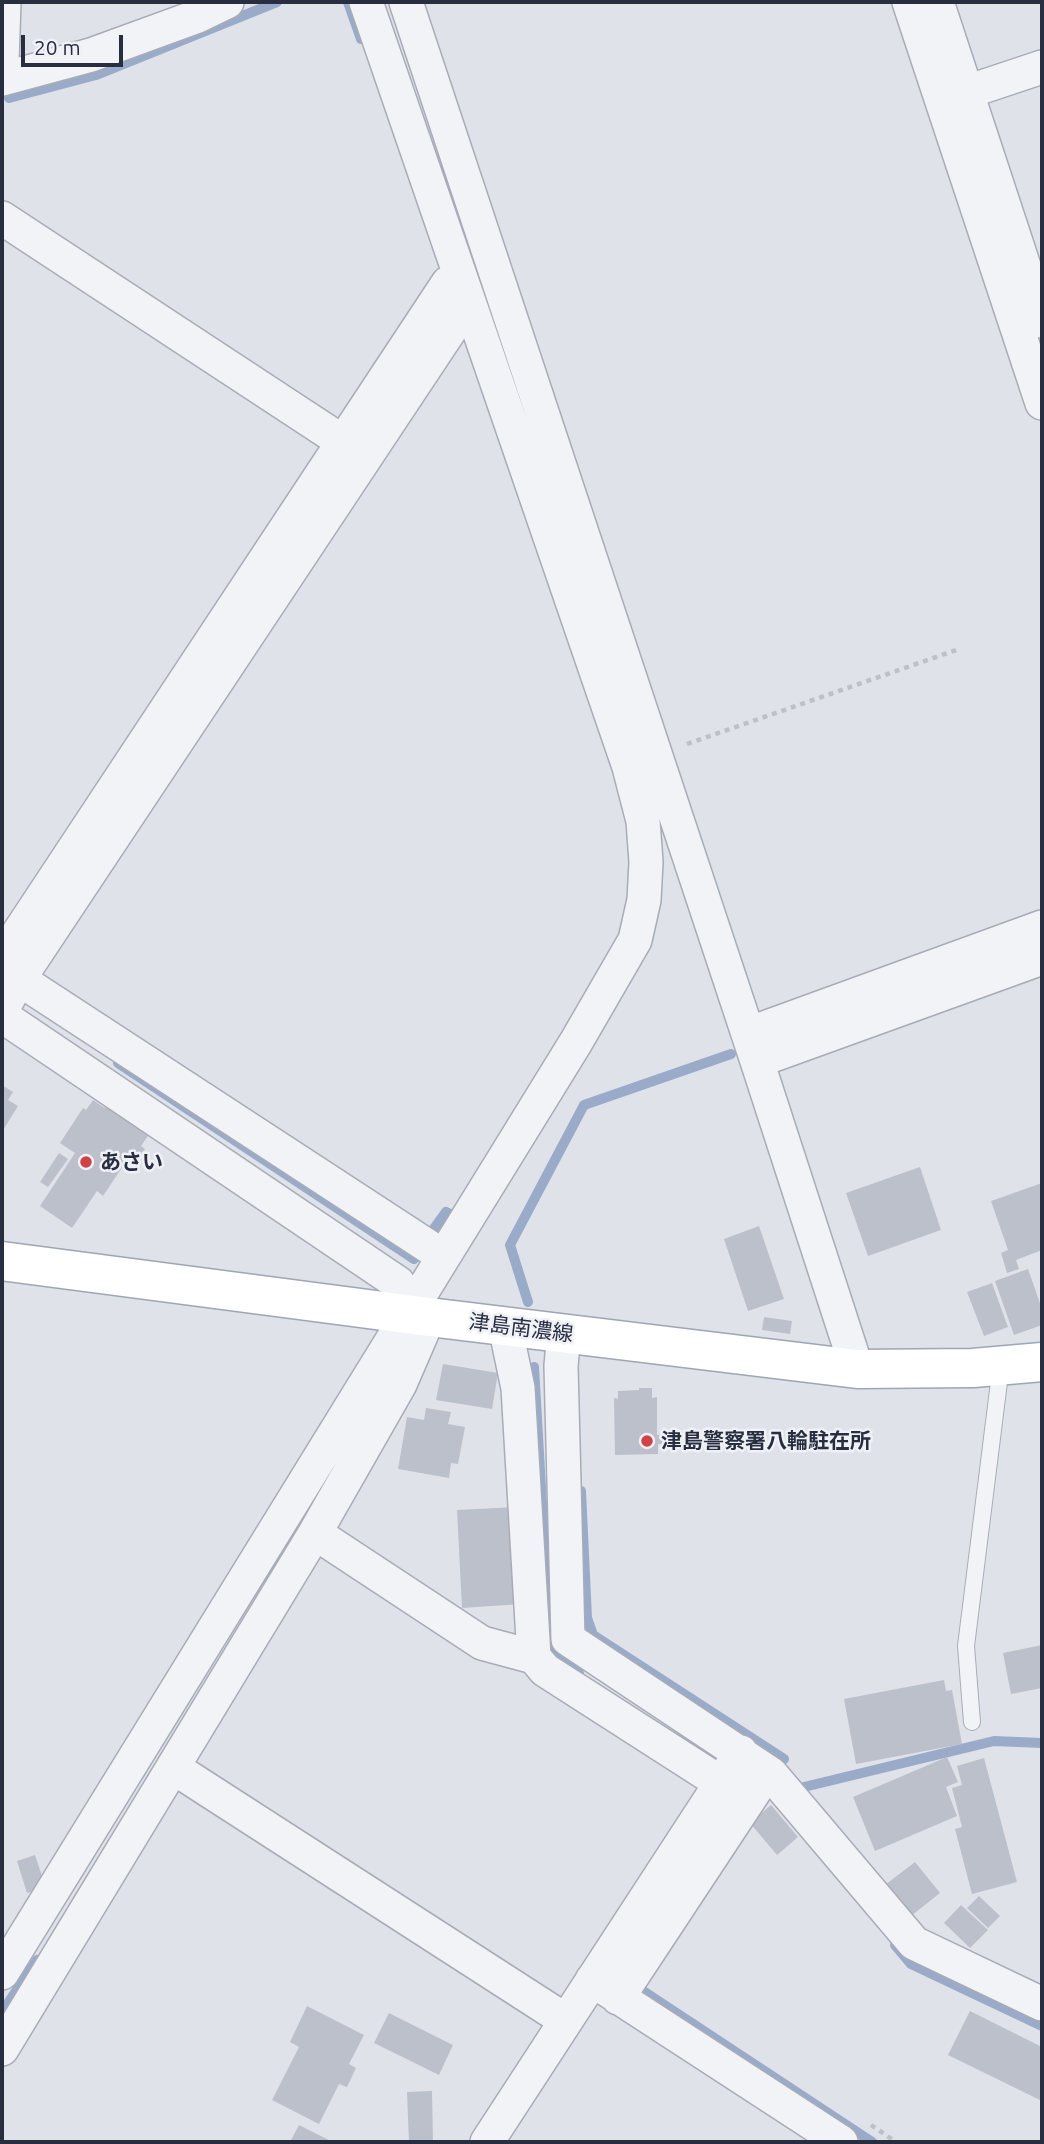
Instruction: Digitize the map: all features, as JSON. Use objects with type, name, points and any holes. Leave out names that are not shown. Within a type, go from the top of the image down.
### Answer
[{"type":"main road","name":"津島南濃線","points":[[2,1261],[418,1316],[857,1369],[973,1368],[1042,1362]]},
{"type":"street","points":[[2,61],[4,2]]},
{"type":"street","points":[[2,79],[90,55],[198,16],[227,2]]},
{"type":"street","points":[[2,2049],[315,1533],[400,1384],[418,1316],[443,1256],[576,1042],[635,940],[644,900],[646,863],[643,821],[629,767],[366,2]]},
{"type":"street","points":[[406,2],[753,1047],[857,1369]]},
{"type":"street","points":[[909,2],[1042,403]]},
{"type":"street","points":[[937,2],[1042,321]]},
{"type":"street","points":[[967,92],[1042,67]]},
{"type":"street","points":[[2,218],[343,442]]},
{"type":"street","points":[[2,1010],[8,968],[343,442],[448,284],[461,278]]},
{"type":"street","points":[[8,968],[460,315],[472,310]]},
{"type":"street","points":[[753,1047],[1042,927]]},
{"type":"street","points":[[753,1047],[1042,958]]},
{"type":"street","points":[[8,968],[443,1256]]},
{"type":"street","points":[[2,1016],[398,1283],[418,1316]]},
{"type":"street","points":[[2,1973],[418,1316]]},
{"type":"street","points":[[505,1326],[518,1388],[534,1657]]},
{"type":"street","points":[[564,1333],[561,1366],[568,1639],[771,1773],[914,1942],[1042,2004]]},
{"type":"street","points":[[315,1533],[482,1643],[534,1657],[545,1670],[721,1783]]},
{"type":"street","points":[[629,1953],[721,1783],[741,1752]]},
{"type":"street","points":[[174,1768],[565,2021]]},
{"type":"street","points":[[487,2142],[565,2021],[605,1989],[629,1953],[758,1786],[771,1773]]},
{"type":"street","points":[[605,1989],[841,2142]]},
{"type":"lane","points":[[972,1722],[966,1646],[1001,1365]]},
{"type":"path","points":[[656,754],[959,649]]},
{"type":"building","points":[[2,1085],[13,1092],[8,1100],[18,1106],[2,1132]]},
{"type":"building","points":[[93,1100],[105,1108],[107,1105],[150,1133],[141,1146],[145,1149],[132,1168],[125,1163],[103,1196],[97,1191],[72,1228],[40,1206],[75,1153],[60,1143],[83,1108],[86,1110]]},
{"type":"building","points":[[59,1153],[68,1159],[48,1187],[40,1182]]},
{"type":"building","points":[[920,1167],[941,1230],[868,1256],[846,1193]]},
{"type":"building","points":[[1042,1183],[1042,1250],[1016,1260],[1019,1269],[1007,1273],[1001,1253],[1008,1250],[991,1201]]},
{"type":"building","points":[[759,1226],[784,1299],[748,1311],[724,1239]]},
{"type":"building","points":[[1028,1269],[1042,1309],[1042,1325],[1014,1335],[995,1281]]},
{"type":"building","points":[[992,1283],[1008,1327],[984,1336],[967,1292]]},
{"type":"building","points":[[764,1317],[792,1321],[790,1334],[762,1330]]},
{"type":"building","points":[[443,1364],[498,1373],[492,1409],[436,1400]]},
{"type":"building","points":[[652,1388],[652,1398],[657,1397],[657,1435],[663,1435],[663,1444],[658,1444],[658,1454],[615,1455],[614,1398],[618,1399],[618,1391]]},
{"type":"building","points":[[426,1408],[451,1412],[448,1424],[465,1427],[458,1464],[451,1463],[449,1478],[398,1469],[407,1417],[424,1420]]},
{"type":"building","points":[[516,1507],[521,1604],[462,1608],[457,1510]]},
{"type":"building","points":[[1042,1645],[1042,1688],[1011,1694],[1003,1653]]},
{"type":"building","points":[[944,1680],[946,1691],[952,1690],[962,1744],[856,1764],[844,1699]]},
{"type":"building","points":[[947,1757],[958,1782],[946,1787],[957,1816],[875,1851],[853,1797]]},
{"type":"building","points":[[984,1758],[1017,1882],[972,1894],[955,1829],[962,1827],[952,1788],[962,1785],[957,1766]]},
{"type":"building","points":[[771,1805],[798,1837],[777,1855],[750,1823]]},
{"type":"building","points":[[35,1855],[46,1888],[27,1893],[17,1861]]},
{"type":"building","points":[[915,1862],[940,1893],[911,1916],[885,1885]]},
{"type":"building","points":[[979,1896],[1000,1916],[988,1928],[967,1908]]},
{"type":"building","points":[[961,1905],[988,1930],[970,1948],[944,1923]]},
{"type":"building","points":[[307,2006],[364,2035],[349,2064],[356,2068],[347,2087],[339,2084],[319,2124],[272,2100],[299,2047],[290,2042]]},
{"type":"building","points":[[970,2011],[1042,2047],[1042,2101],[948,2055]]},
{"type":"building","points":[[389,2013],[453,2045],[439,2075],[374,2043]]},
{"type":"building","points":[[432,2091],[433,2142],[409,2142],[407,2092]]},
{"type":"building","points":[[299,2125],[333,2142],[290,2142]]},
{"type":"waterway","points":[[9,98],[96,75],[277,2]]},
{"type":"waterway","points":[[348,2],[361,39]]},
{"type":"waterway","points":[[528,1302],[510,1245],[584,1105],[731,1054]]},
{"type":"waterway","points":[[118,1063],[414,1259]]},
{"type":"waterway","points":[[433,1230],[446,1212],[454,1216]]},
{"type":"waterway","points":[[534,1367],[548,1609]]},
{"type":"waterway","points":[[581,1491],[587,1618],[593,1635],[784,1759]]},
{"type":"waterway","points":[[549,1632],[550,1644],[559,1659],[579,1673]]},
{"type":"waterway","points":[[804,1787],[994,1741],[1042,1743]]},
{"type":"waterway","points":[[895,1945],[911,1964],[1042,2026]]},
{"type":"waterway","points":[[2,2012],[37,1960]]},
{"type":"waterway","points":[[643,1991],[872,2142]]},
{"type":"place","name":"あさい","points":[[86,1162]]},
{"type":"place","name":"津島警察署八輪駐在所","points":[[647,1441]]}]
